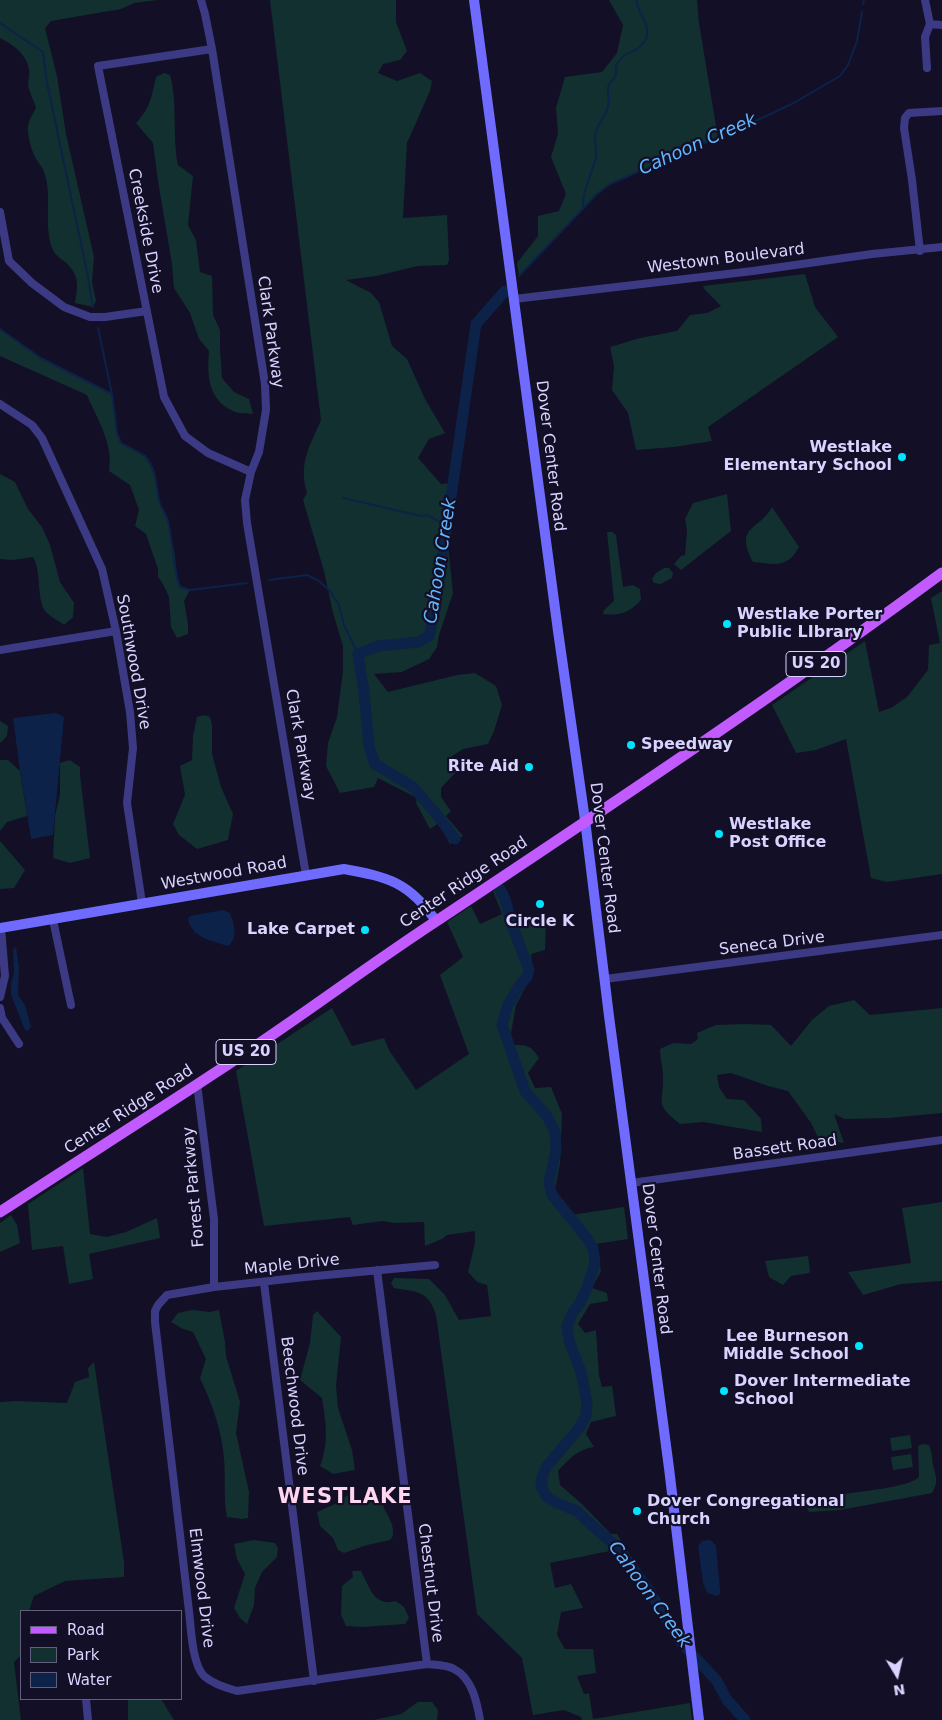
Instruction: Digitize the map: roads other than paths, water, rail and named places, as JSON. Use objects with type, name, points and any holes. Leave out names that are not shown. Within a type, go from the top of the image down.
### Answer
[{"type":"main road","name":"Center Ridge Road","points":[[0,1212],[197,1084],[688,752],[942,573]]},
{"type":"street","name":"Clark Parkway","points":[[201,0],[212,49],[266,384],[259,452],[251,472],[245,500],[247,523],[298,814],[306,875]]},
{"type":"street","name":"Dover Center Road","points":[[474,0],[585,820],[667,1454],[699,1720]]},
{"type":"street","points":[[925,0],[930,24],[925,37],[927,68]]},
{"type":"street","points":[[930,24],[942,25]]},
{"type":"street","name":"Creekside Drive","points":[[212,49],[98,66],[164,397],[185,436],[208,453],[251,472]]},
{"type":"street","points":[[920,251],[904,128],[905,118],[909,114],[942,111]]},
{"type":"street","points":[[0,212],[9,261],[32,283],[64,307],[90,317],[105,317],[147,311]]},
{"type":"street","name":"Westown Boulevard","points":[[514,299],[872,254],[942,248]]},
{"type":"street","name":"Southwood Drive","points":[[0,404],[32,424],[42,438],[102,569],[116,631],[130,712],[132,748],[126,803],[142,903]]},
{"type":"street","points":[[0,650],[116,631]]},
{"type":"street","name":"Westwood Road","points":[[0,928],[344,869],[379,875],[407,889],[425,906],[436,921]]},
{"type":"street","points":[[53,920],[71,1005]]},
{"type":"street","points":[[0,928],[5,976],[0,997]]},
{"type":"street","name":"Seneca Drive","points":[[605,979],[942,935]]},
{"type":"street","points":[[0,1008],[2,1018],[19,1044]]},
{"type":"street","name":"Forest Parkway","points":[[197,1084],[214,1219],[214,1288]]},
{"type":"street","name":"Bassett Road","points":[[631,1183],[942,1140]]},
{"type":"street","name":"Maple Drive","points":[[158,1305],[166,1296],[214,1288],[305,1277],[435,1265]]},
{"type":"street","name":"Chestnut Drive","points":[[377,1270],[426,1664],[453,1668],[467,1680],[478,1704],[480,1720]]},
{"type":"street","name":"Beechwood Drive","points":[[264,1283],[314,1681]]},
{"type":"street","name":"Elmwood Drive","points":[[158,1305],[155,1322],[185,1612],[196,1659],[204,1676],[219,1685],[237,1692],[426,1664]]},
{"type":"street","points":[[86,1700],[88,1720]]},
{"type":"water","points":[[56,713],[64,717],[53,835],[31,839],[13,718]]},
{"type":"water","points":[[223,910],[230,913],[234,926],[234,939],[228,946],[198,935],[188,919],[190,916]]},
{"type":"water","points":[[16,947],[19,968],[18,995],[25,1005],[31,1027],[28,1031],[25,1030],[11,995],[11,983],[14,972],[13,950]]},
{"type":"water","points":[[702,1541],[712,1541],[716,1546],[720,1589],[720,1594],[717,1596],[707,1593],[703,1583],[698,1546]]},
{"type":"waterway","points":[[583,209],[586,189],[596,157],[595,134],[609,105],[608,90],[616,75],[616,65],[623,57],[641,46],[647,36],[647,26],[637,5],[637,0]]},
{"type":"waterway","name":"Cahoon Creek","points":[[863,4],[864,0]]},
{"type":"waterway","name":"Cahoon Creek","points":[[519,276],[597,194],[610,184],[792,104],[840,76],[848,65],[857,41],[862,12]]},
{"type":"waterway","points":[[0,23],[43,52],[47,83],[93,307]]},
{"type":"waterway","name":"Cahoon Creek","points":[[455,839],[413,787],[375,764],[369,746],[358,654],[378,646],[419,642],[429,636],[434,615],[476,324],[505,291]]},
{"type":"waterway","points":[[98,328],[112,394],[117,433],[121,443],[145,456],[152,467],[156,479],[158,498],[167,519],[180,587],[190,590],[247,583]]},
{"type":"waterway","points":[[0,329],[41,358],[112,394]]},
{"type":"waterway","points":[[343,498],[421,516],[427,515],[446,525]]},
{"type":"waterway","points":[[269,580],[307,575],[319,581],[329,590],[339,605],[344,625],[358,654]]},
{"type":"waterway","name":"Cahoon Creek","points":[[500,889],[529,970],[527,977],[519,986],[508,1005],[502,1025],[525,1091],[547,1116],[555,1132],[556,1150],[549,1183],[552,1195],[587,1238],[593,1248],[595,1263],[587,1288],[567,1326],[569,1341],[581,1372],[587,1403],[586,1416],[580,1427],[547,1466],[542,1477],[541,1487],[547,1497],[577,1511],[619,1549],[650,1592],[680,1641],[717,1681],[727,1700],[745,1720]]},
{"type":"place","name":"Westlake Elementary School","points":[[902,457]]},
{"type":"place","name":"Westlake Porter Public LIbrary","points":[[727,624]]},
{"type":"place","name":"Speedway","points":[[631,745]]},
{"type":"place","name":"Rite Aid","points":[[529,767]]},
{"type":"place","name":"Westlake Post Office","points":[[719,834]]},
{"type":"place","name":"Circle K","points":[[540,904]]},
{"type":"place","name":"Lake Carpet","points":[[365,930]]},
{"type":"place","name":"Lee Burneson Middle School","points":[[859,1346]]},
{"type":"place","name":"Dover Intermediate School","points":[[724,1391]]},
{"type":"place","name":"Dover Congregational Church","points":[[637,1511]]},
{"type":"district","name":"WESTLAKE","points":[[345,1498]]}]
